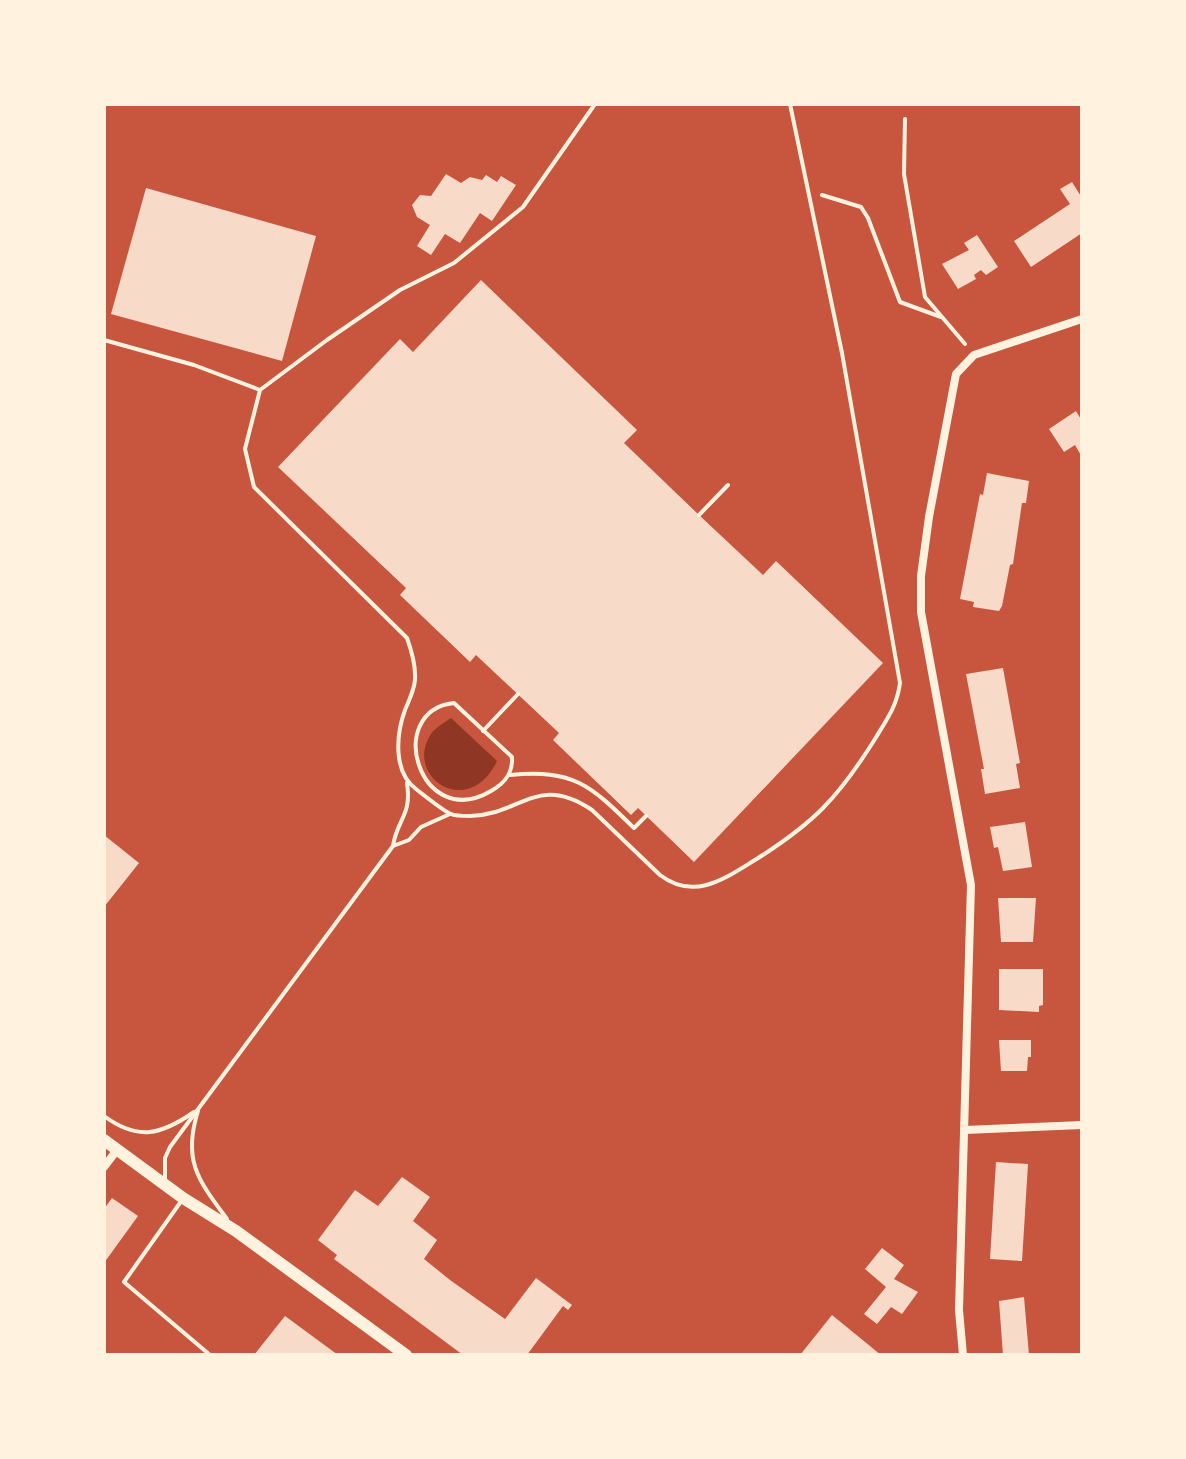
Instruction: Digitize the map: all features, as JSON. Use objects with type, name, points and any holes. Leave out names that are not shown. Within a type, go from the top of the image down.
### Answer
[{"type":"main road","points":[[104,1140],[183,1198],[236,1231],[406,1355]]},
{"type":"street","points":[[963,1355],[959,1310],[971,885],[921,612],[921,576],[956,374],[974,355],[1082,319]]},
{"type":"street","points":[[965,1130],[1082,1125]]},
{"type":"street","points":[[104,1167],[117,1150]]},
{"type":"lane","points":[[165,1185],[165,1158],[170,1147],[393,846],[394,836],[406,814],[409,795],[398,746],[402,720],[415,680],[415,667],[407,638],[254,487],[245,449],[260,390],[400,290],[454,263],[523,207],[595,104]]},
{"type":"lane","points":[[407,783],[450,814],[467,816],[493,813],[541,795],[566,797],[592,810],[672,884],[684,887],[714,884],[809,824],[847,783],[898,702],[900,683],[893,635],[842,353],[790,104]]},
{"type":"lane","points":[[104,340],[194,365],[260,390]]},
{"type":"lane","points":[[393,846],[409,840],[421,827],[450,814]]},
{"type":"lane","points":[[104,1116],[132,1132],[146,1133],[159,1131],[199,1108]]},
{"type":"lane","points":[[199,1108],[192,1146],[193,1168],[236,1231]]},
{"type":"lane","points":[[183,1198],[124,1282],[210,1355]]},
{"type":"path","points":[[905,119],[904,174],[925,297],[974,355]]},
{"type":"path","points":[[808,191],[861,207],[900,302],[943,318]]},
{"type":"path","points":[[699,515],[728,485]]},
{"type":"path","points":[[483,731],[518,694]]},
{"type":"path","points":[[454,703],[483,731],[512,757],[513,767],[503,783],[482,796],[468,799],[454,798],[433,790],[422,776],[416,757],[418,733],[429,713],[441,705],[454,703]]},
{"type":"path","points":[[634,828],[646,816]]},
{"type":"shaded area","points":[[451,718],[497,761],[485,779],[471,788],[456,790],[443,786],[432,777],[425,764],[425,750],[431,734]]},
{"type":"building","points":[[446,174],[461,183],[470,177],[482,180],[486,175],[497,182],[501,176],[516,185],[492,221],[480,213],[460,243],[445,234],[431,255],[417,246],[430,225],[417,217],[412,205],[420,195],[431,196]]},
{"type":"building","points":[[1072,182],[1082,198],[1082,233],[1031,267],[1014,241],[1070,204],[1060,189]]},
{"type":"building","points":[[146,188],[316,236],[282,361],[111,314]]},
{"type":"building","points":[[977,235],[998,267],[986,275],[981,270],[974,275],[976,279],[958,289],[942,264],[969,250],[964,243]]},
{"type":"building","points":[[481,280],[637,430],[624,443],[699,515],[763,575],[776,561],[883,663],[694,862],[638,808],[631,815],[553,740],[559,733],[476,655],[470,662],[400,595],[406,588],[278,467],[400,339],[413,352]]},
{"type":"building","points":[[1076,411],[1082,421],[1082,457],[1075,445],[1064,452],[1049,429]]},
{"type":"building","points":[[987,473],[1029,481],[1026,503],[1022,503],[1013,564],[1010,565],[999,611],[973,607],[974,602],[960,599],[980,494],[983,495]]},
{"type":"building","points":[[1003,668],[1020,763],[1016,764],[1020,788],[985,794],[981,769],[984,769],[966,674]]},
{"type":"building","points":[[1025,822],[1032,867],[1003,871],[990,827]]},
{"type":"building","points":[[104,835],[139,863],[104,907]]},
{"type":"building","points":[[998,898],[1036,898],[1033,942],[1001,942]]},
{"type":"building","points":[[999,969],[1043,969],[1043,1005],[1039,1006],[1039,1012],[999,1010]]},
{"type":"building","points":[[999,1040],[1031,1040],[1027,1071],[1001,1071]]},
{"type":"building","points":[[996,1162],[1028,1164],[1022,1261],[990,1259]]},
{"type":"building","points":[[402,1177],[430,1197],[413,1221],[437,1240],[424,1259],[450,1280],[505,1319],[536,1278],[572,1305],[568,1310],[563,1306],[527,1355],[463,1355],[334,1259],[337,1255],[318,1240],[355,1190],[378,1206]]},
{"type":"building","points":[[112,1198],[138,1216],[104,1263],[104,1209]]},
{"type":"building","points":[[882,1248],[904,1265],[894,1279],[918,1292],[902,1314],[891,1307],[877,1324],[864,1314],[886,1287],[865,1269]]},
{"type":"building","points":[[1024,1297],[1029,1355],[1003,1355],[999,1301]]},
{"type":"building","points":[[832,1315],[881,1355],[800,1355]]},
{"type":"building","points":[[285,1316],[338,1355],[254,1355]]}]
